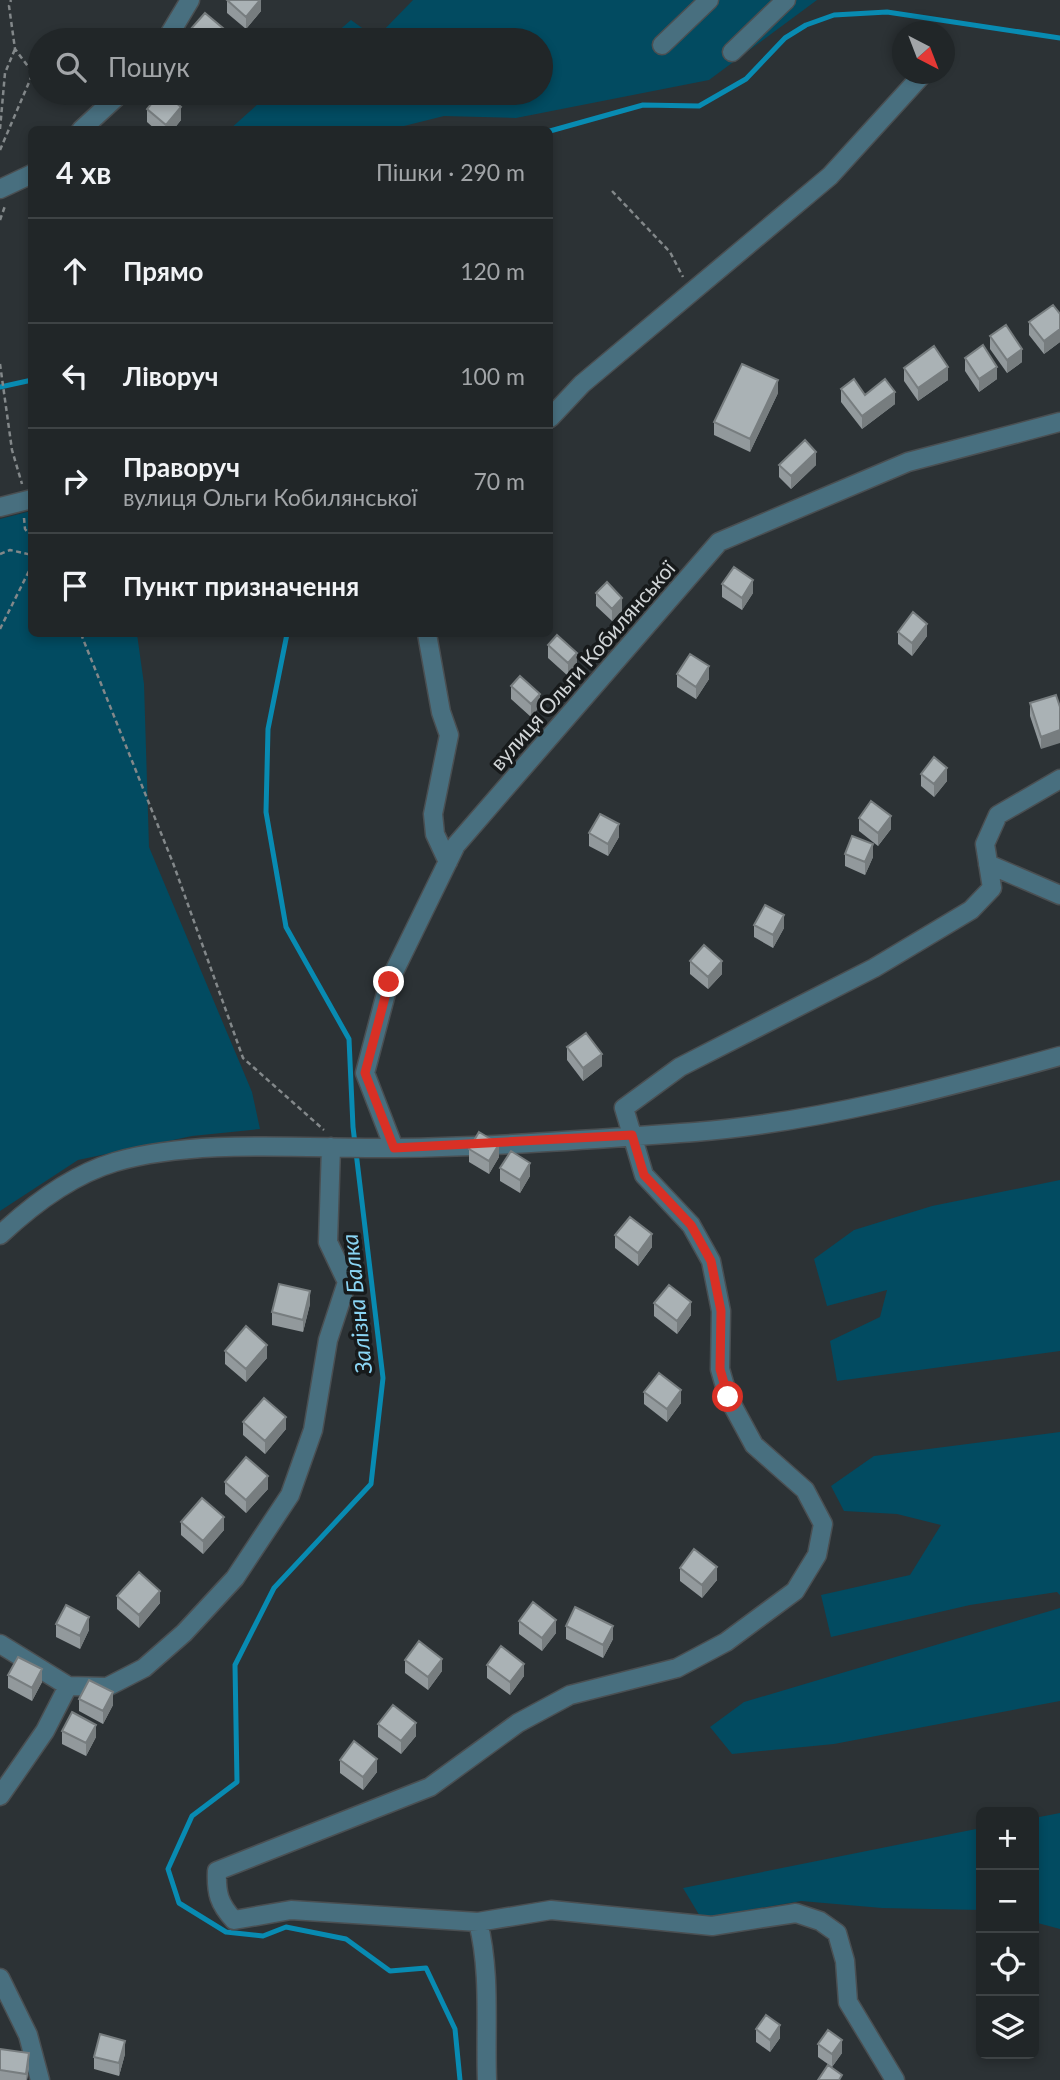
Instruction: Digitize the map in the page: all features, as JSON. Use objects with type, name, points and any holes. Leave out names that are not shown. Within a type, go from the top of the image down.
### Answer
[{"type":"street","points":[[173,28],[190,0]]},
{"type":"street","points":[[662,45],[709,0]]},
{"type":"street","points":[[732,52],[786,0]]},
{"type":"street","points":[[553,415],[582,384],[830,176],[914,84]]},
{"type":"street","points":[[85,126],[108,105]]},
{"type":"street","points":[[0,189],[28,176]]},
{"type":"street","name":"вулиця Ольги Кобилянської","points":[[392,1148],[365,1073],[389,982],[456,845],[719,542],[908,462],[1060,422]]},
{"type":"street","points":[[0,507],[27,493]]},
{"type":"street","points":[[428,637],[441,712],[449,735],[433,814],[436,834],[448,862]]},
{"type":"street","points":[[895,2080],[848,2002],[845,1961],[837,1933],[820,1921],[796,1913],[712,1926],[551,1910],[478,1922],[291,1910],[234,1920],[222,1906],[216,1892],[217,1871],[430,1787],[508,1729],[570,1695],[677,1668],[726,1642],[795,1591],[817,1555],[823,1524],[805,1490],[754,1445],[728,1397],[720,1369],[721,1311],[711,1261],[691,1225],[644,1175],[624,1108],[680,1067],[874,968],[971,910],[992,888],[985,844],[998,815],[1060,779]]},
{"type":"street","points":[[988,864],[1060,895]]},
{"type":"street","points":[[0,1235],[55,1191],[85,1173],[116,1162],[192,1150],[392,1148],[698,1131],[850,1109],[1060,1056]]},
{"type":"street","points":[[0,1644],[68,1686],[107,1687],[144,1668],[184,1633],[234,1578],[290,1495],[313,1430],[328,1339],[347,1282],[328,1242],[339,1147]]},
{"type":"street","points":[[0,1797],[46,1731],[68,1686]]},
{"type":"street","points":[[478,1922],[482,1940],[486,2001],[487,2080]]},
{"type":"street","points":[[0,1978],[28,2035],[40,2080]]},
{"type":"path","points":[[11,0],[9,6],[16,48],[28,66]]},
{"type":"path","points":[[0,129],[5,73],[16,48]]},
{"type":"path","points":[[0,150],[28,85]]},
{"type":"path","points":[[612,191],[670,252],[692,292]]},
{"type":"path","points":[[0,364],[7,397],[12,450],[27,493]]},
{"type":"path","points":[[0,554],[10,550],[28,554]]},
{"type":"path","points":[[0,629],[28,573]]},
{"type":"path","points":[[82,637],[173,863],[243,1058],[339,1147]]},
{"type":"shaded area","points":[[413,0],[817,0],[709,80],[516,118],[444,116],[404,126],[233,126],[257,105],[553,105],[553,28],[386,28]]},
{"type":"shaded area","points":[[351,20],[362,28],[342,28]]},
{"type":"shaded area","points":[[28,512],[28,637],[137,637],[144,684],[149,847],[252,1092],[260,1129],[192,1136],[78,1160],[0,1211],[0,519]]},
{"type":"shaded area","points":[[1060,1180],[1060,1351],[837,1381],[830,1341],[880,1317],[887,1290],[827,1306],[814,1259],[854,1230],[932,1206]]},
{"type":"shaded area","points":[[1060,1432],[1060,1595],[1057,1592],[970,1605],[831,1637],[821,1595],[910,1575],[941,1525],[897,1514],[844,1511],[831,1486],[874,1456]]},
{"type":"shaded area","points":[[1060,1608],[1060,1701],[834,1744],[732,1754],[710,1727],[744,1702]]},
{"type":"shaded area","points":[[1060,1813],[1060,1929],[1039,1923],[1039,1817]]},
{"type":"shaded area","points":[[976,1829],[976,1910],[882,1908],[801,1901],[701,1918],[683,1888]]},
{"type":"building","points":[[227,0],[260,0],[246,17]]},
{"type":"building","points":[[205,13],[223,28],[192,28]]},
{"type":"building","points":[[150,105],[181,107],[166,125],[147,109]]},
{"type":"building","points":[[1053,305],[1060,314],[1060,329],[1044,341],[1029,322]]},
{"type":"building","points":[[1006,325],[1022,349],[1007,360],[990,336]]},
{"type":"building","points":[[983,345],[997,367],[979,379],[965,358]]},
{"type":"building","points":[[934,346],[948,367],[918,388],[904,368]]},
{"type":"building","points":[[742,364],[778,380],[750,439],[714,422]]},
{"type":"building","points":[[854,379],[865,395],[885,379],[895,392],[862,416],[841,389]]},
{"type":"building","points":[[805,440],[816,452],[791,476],[779,465]]},
{"type":"building","points":[[734,567],[753,580],[742,598],[722,584]]},
{"type":"building","points":[[607,582],[622,598],[612,609],[596,593]]},
{"type":"building","points":[[913,612],[927,624],[912,643],[898,632]]},
{"type":"building","points":[[557,635],[577,653],[568,663],[548,645]]},
{"type":"building","points":[[690,654],[709,666],[696,687],[677,674]]},
{"type":"building","points":[[520,676],[540,694],[531,704],[511,686]]},
{"type":"building","points":[[1056,695],[1060,707],[1060,730],[1041,737],[1030,703]]},
{"type":"building","points":[[934,757],[947,768],[934,784],[921,774]]},
{"type":"building","points":[[871,801],[891,816],[878,833],[859,818]]},
{"type":"building","points":[[600,814],[619,824],[608,844],[589,833]]},
{"type":"building","points":[[852,836],[873,844],[865,862],[845,854]]},
{"type":"building","points":[[765,905],[784,915],[773,935],[754,925]]},
{"type":"building","points":[[704,945],[722,961],[708,977],[690,961]]},
{"type":"building","points":[[586,1033],[602,1054],[583,1068],[567,1047]]},
{"type":"building","points":[[479,1132],[499,1144],[489,1161],[469,1149]]},
{"type":"building","points":[[511,1151],[530,1163],[520,1180],[500,1168]]},
{"type":"building","points":[[630,1217],[652,1234],[638,1253],[615,1235]]},
{"type":"building","points":[[279,1284],[310,1291],[303,1320],[272,1312]]},
{"type":"building","points":[[669,1285],[691,1302],[677,1321],[654,1303]]},
{"type":"building","points":[[246,1326],[267,1345],[246,1369],[225,1351]]},
{"type":"building","points":[[659,1373],[681,1390],[667,1409],[644,1392]]},
{"type":"building","points":[[264,1398],[286,1417],[265,1441],[243,1422]]},
{"type":"building","points":[[246,1457],[268,1476],[246,1500],[225,1482]]},
{"type":"building","points":[[202,1498],[224,1517],[203,1541],[181,1522]]},
{"type":"building","points":[[694,1549],[717,1567],[702,1585],[680,1568]]},
{"type":"building","points":[[139,1572],[160,1591],[139,1615],[117,1596]]},
{"type":"building","points":[[533,1602],[556,1620],[542,1638],[519,1621]]},
{"type":"building","points":[[66,1605],[89,1617],[80,1636],[56,1624]]},
{"type":"building","points":[[575,1607],[613,1626],[603,1645],[566,1626]]},
{"type":"building","points":[[419,1641],[442,1659],[428,1677],[405,1660]]},
{"type":"building","points":[[501,1646],[524,1664],[510,1682],[487,1665]]},
{"type":"building","points":[[18,1657],[42,1669],[32,1688],[8,1675]]},
{"type":"building","points":[[89,1680],[113,1692],[103,1711],[79,1699]]},
{"type":"building","points":[[393,1705],[416,1723],[401,1741],[378,1724]]},
{"type":"building","points":[[72,1712],[96,1725],[86,1743],[62,1731]]},
{"type":"building","points":[[354,1741],[377,1759],[363,1777],[340,1760]]},
{"type":"building","points":[[766,2015],[780,2025],[770,2040],[756,2029]]},
{"type":"building","points":[[828,2030],[842,2040],[832,2054],[818,2044]]},
{"type":"building","points":[[100,2034],[125,2041],[119,2063],[94,2057]]},
{"type":"building","points":[[0,2049],[29,2053],[26,2074],[0,2070]]},
{"type":"building","points":[[828,2065],[842,2075],[839,2080],[818,2080]]},
{"type":"waterway","name":"Залізна Балка","points":[[553,130],[643,105],[699,106],[746,79],[785,38],[806,25],[834,15],[887,12],[1060,38]]},
{"type":"waterway","points":[[0,387],[28,381]]},
{"type":"waterway","name":"Залізна Балка","points":[[286,637],[268,729],[266,812],[286,927],[349,1039],[353,1127],[383,1378],[371,1484],[274,1588],[235,1665],[237,1782],[192,1816],[168,1869],[179,1903],[226,1932],[263,1936],[286,1927],[346,1939],[390,1971],[426,1968],[455,2029],[460,2080]]},
{"type":"route","points":[[389,982],[365,1073],[394,1148],[632,1135],[644,1175],[691,1225],[711,1261],[721,1311],[720,1369],[728,1397]]}]
